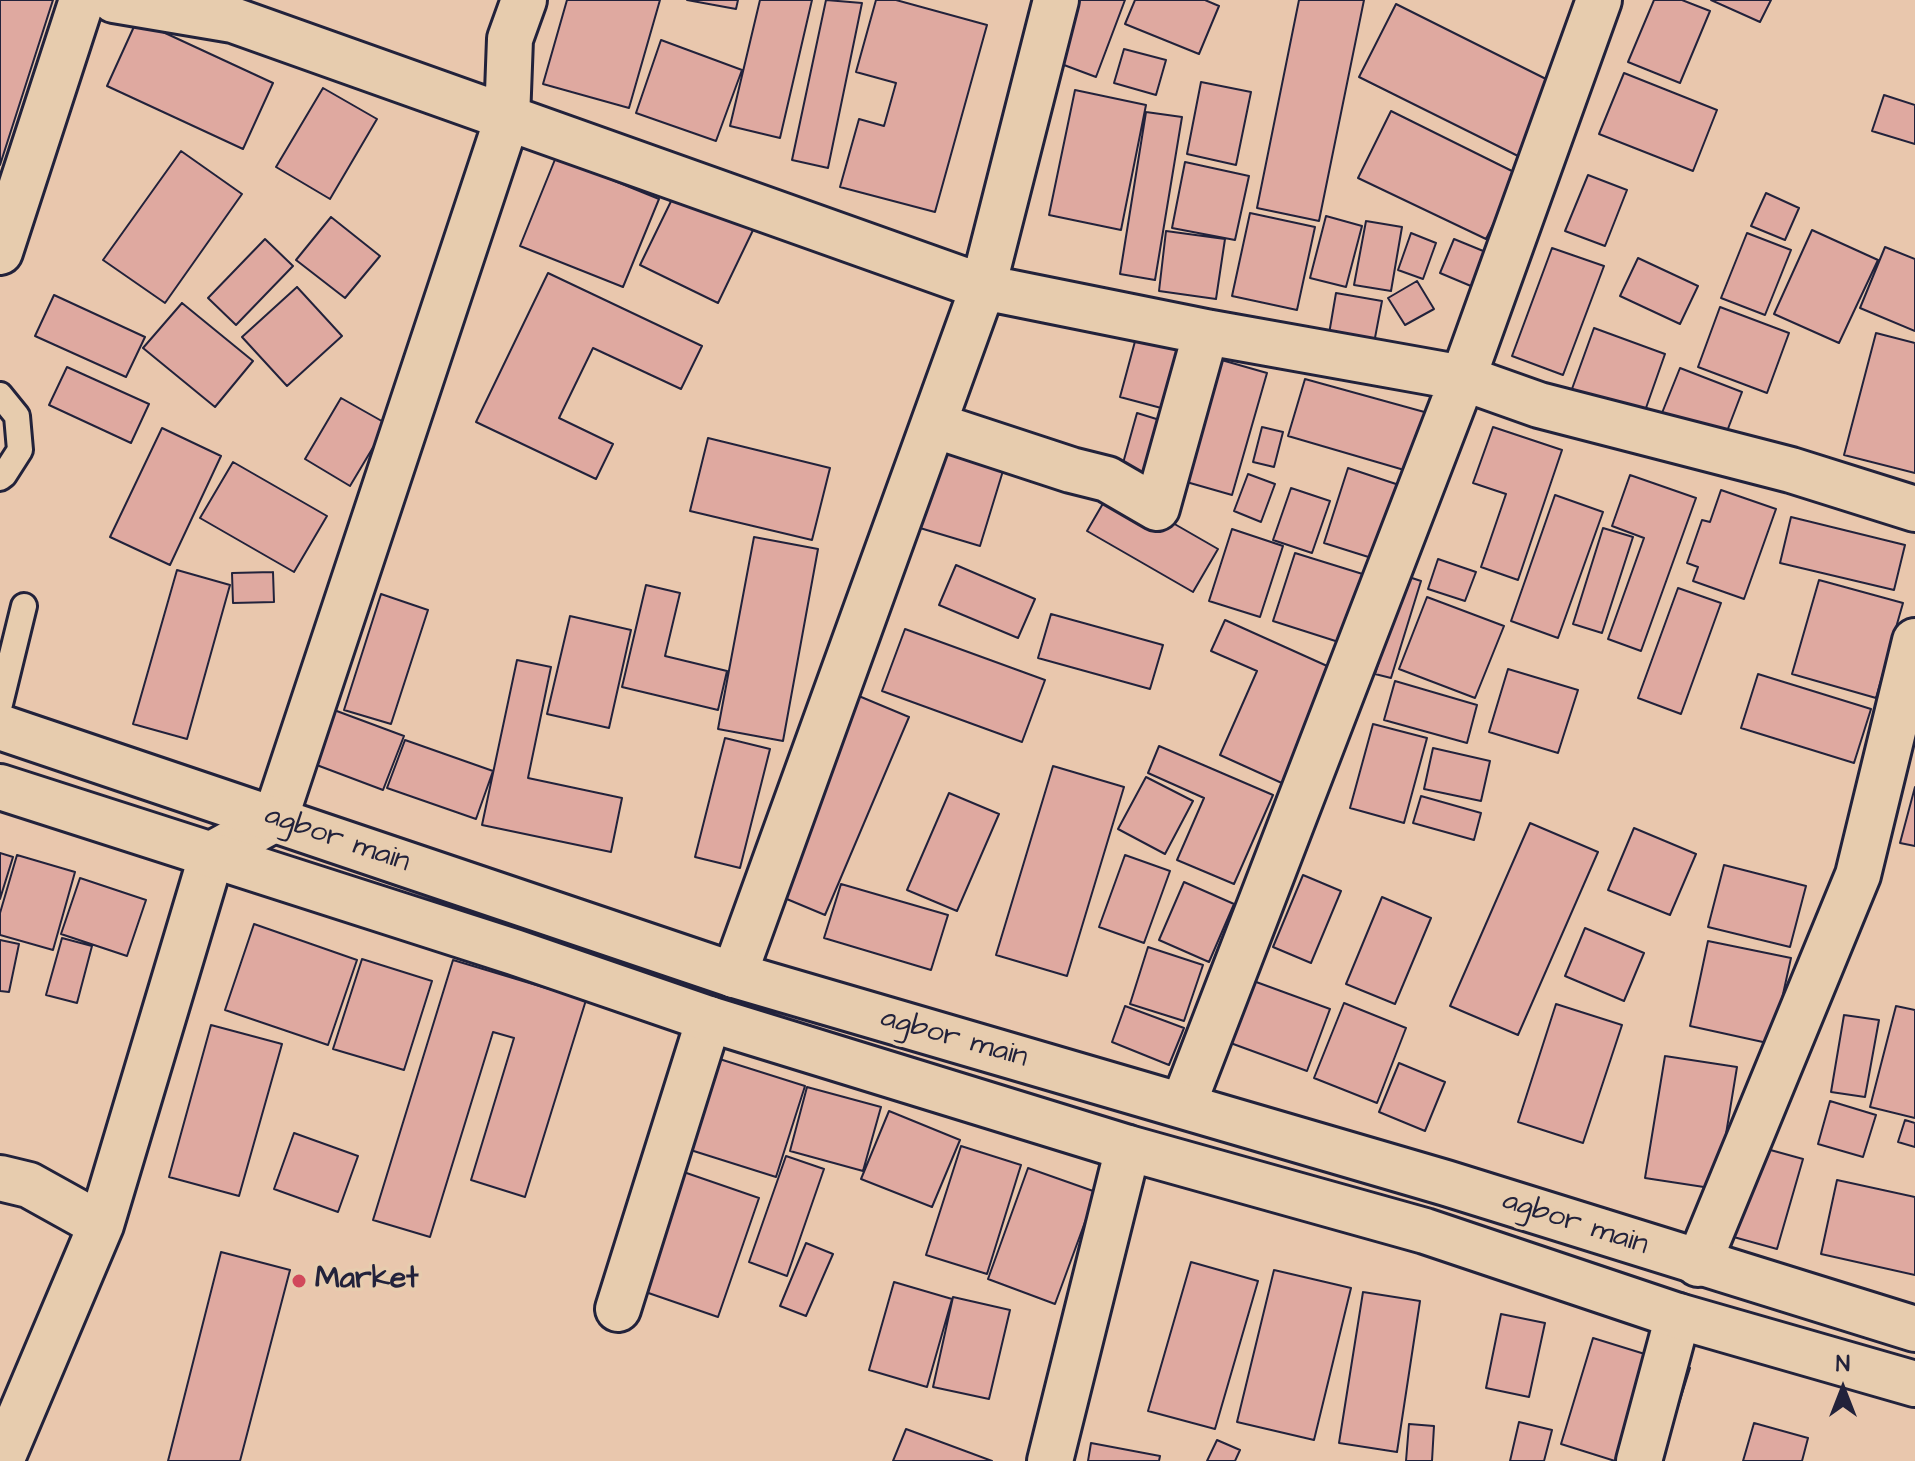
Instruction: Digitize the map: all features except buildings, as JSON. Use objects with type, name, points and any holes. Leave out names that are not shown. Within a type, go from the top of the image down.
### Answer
[{"type":"street","points":[[0,252],[82,0]]},
{"type":"street","points":[[114,0],[233,20],[983,287],[1206,332],[1463,378],[1539,405],[1791,470],[1915,509]]},
{"type":"street","points":[[1,1461],[101,1225],[212,854],[275,819],[507,119],[510,39],[524,0]]},
{"type":"street","points":[[734,975],[983,287],[1056,0]]},
{"type":"street","points":[[1183,1105],[1463,378],[1599,0]]},
{"type":"street","points":[[934,425],[1107,479],[1157,508],[1206,332]]},
{"type":"street","points":[[1698,1264],[1858,875],[1915,641]]},
{"type":"street","name":"agbor main","points":[[0,727],[734,975],[1446,1183],[1698,1264],[1915,1329]]},
{"type":"street","name":"agbor main","points":[[0,787],[709,1019],[1128,1148],[1425,1231],[1678,1316],[1915,1384]]},
{"type":"street","points":[[618,1309],[709,1019]]},
{"type":"street","points":[[1050,1461],[1128,1148]]},
{"type":"street","points":[[0,1178],[29,1185],[101,1225]]},
{"type":"street","points":[[1425,1231],[1446,1183]]},
{"type":"street","points":[[1639,1461],[1678,1316]]},
{"type":"lane","points":[[0,395],[17,416],[20,450],[0,478]]},
{"type":"lane","points":[[0,704],[24,606]]},
{"type":"place","name":"Market","points":[[299,1281]]}]
